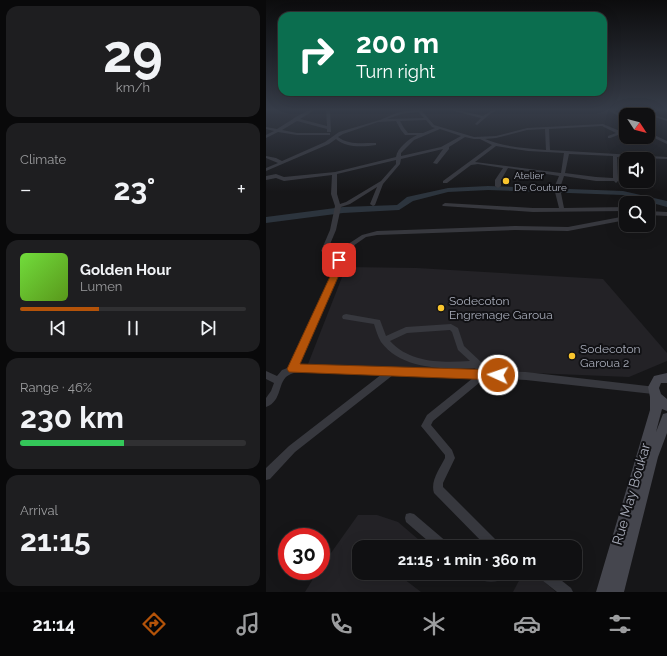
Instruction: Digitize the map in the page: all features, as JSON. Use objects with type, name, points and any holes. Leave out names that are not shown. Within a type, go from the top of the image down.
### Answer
[{"type":"main road","points":[[666,376],[656,381],[655,393],[667,406]]},
{"type":"main road","name":"Rue May Boukar","points":[[604,592],[656,410],[655,393]]},
{"type":"main road","name":"Rue May Boukar","points":[[616,592],[652,457],[667,418]]},
{"type":"street","points":[[327,143],[328,137]]},
{"type":"street","points":[[266,170],[327,143],[336,137],[340,141],[351,144],[374,144]]},
{"type":"street","points":[[373,204],[381,184],[398,164],[398,154],[409,141],[418,137]]},
{"type":"street","points":[[435,162],[446,148],[462,137]]},
{"type":"street","points":[[466,137],[495,145],[528,150],[619,155]]},
{"type":"street","points":[[478,139],[492,137]]},
{"type":"street","points":[[547,137],[548,151]]},
{"type":"street","points":[[655,137],[667,143]]},
{"type":"street","points":[[445,182],[495,145]]},
{"type":"street","points":[[266,178],[276,176],[284,179],[335,173],[446,148]]},
{"type":"street","points":[[562,210],[557,188],[563,174],[567,152]]},
{"type":"street","points":[[469,164],[478,163],[616,181],[615,155]]},
{"type":"street","points":[[266,156],[272,158],[280,164]]},
{"type":"street","points":[[655,158],[667,158]]},
{"type":"street","points":[[498,186],[498,180],[506,167]]},
{"type":"street","points":[[335,173],[334,194],[338,206],[324,251],[340,252]]},
{"type":"street","points":[[338,206],[348,203],[370,190],[391,173]]},
{"type":"street","points":[[445,205],[562,210],[619,209]]},
{"type":"street","points":[[655,213],[667,214]]},
{"type":"street","points":[[293,369],[338,268],[340,252],[364,236],[377,233],[515,228],[568,229],[619,219]]},
{"type":"street","points":[[346,317],[377,322],[384,340],[401,355],[412,361],[432,364],[478,364]]},
{"type":"street","points":[[384,340],[406,330],[447,326],[455,330],[461,348],[478,364],[484,374]]},
{"type":"street","points":[[266,403],[275,392],[277,380],[284,373],[293,369],[526,376],[655,393]]},
{"type":"street","points":[[266,475],[292,449],[392,371]]},
{"type":"street","points":[[484,374],[430,418],[426,426],[449,453],[450,458],[438,483],[438,489],[488,540]]},
{"type":"street","points":[[266,375],[277,380]]},
{"type":"street","points":[[410,518],[436,540]]},
{"type":"street","points":[[551,580],[567,592]]},
{"type":"shaded area","points":[[346,267],[417,268],[603,279],[667,353],[667,361],[629,377],[308,364]]},
{"type":"shaded area","points":[[358,515],[377,515],[398,522],[419,540],[352,540],[352,580],[405,580],[421,592],[305,592],[312,580],[330,580],[330,554]]},
{"type":"shaded area","points":[[519,580],[542,580],[556,592],[513,592]]},
{"type":"waterway","points":[[266,220],[276,220],[343,210],[399,207],[410,199],[448,190],[488,188],[623,193],[656,200],[667,204]]},
{"type":"place","name":"Atelier De Couture","points":[[506,181]]},
{"type":"place","name":"Sodecoton Engrenage Garoua","points":[[441,308]]},
{"type":"place","name":"Sodecoton Garoua 2","points":[[572,356]]},
{"type":"route","points":[[339,260],[338,268],[293,369],[312,368],[498,375]]}]
